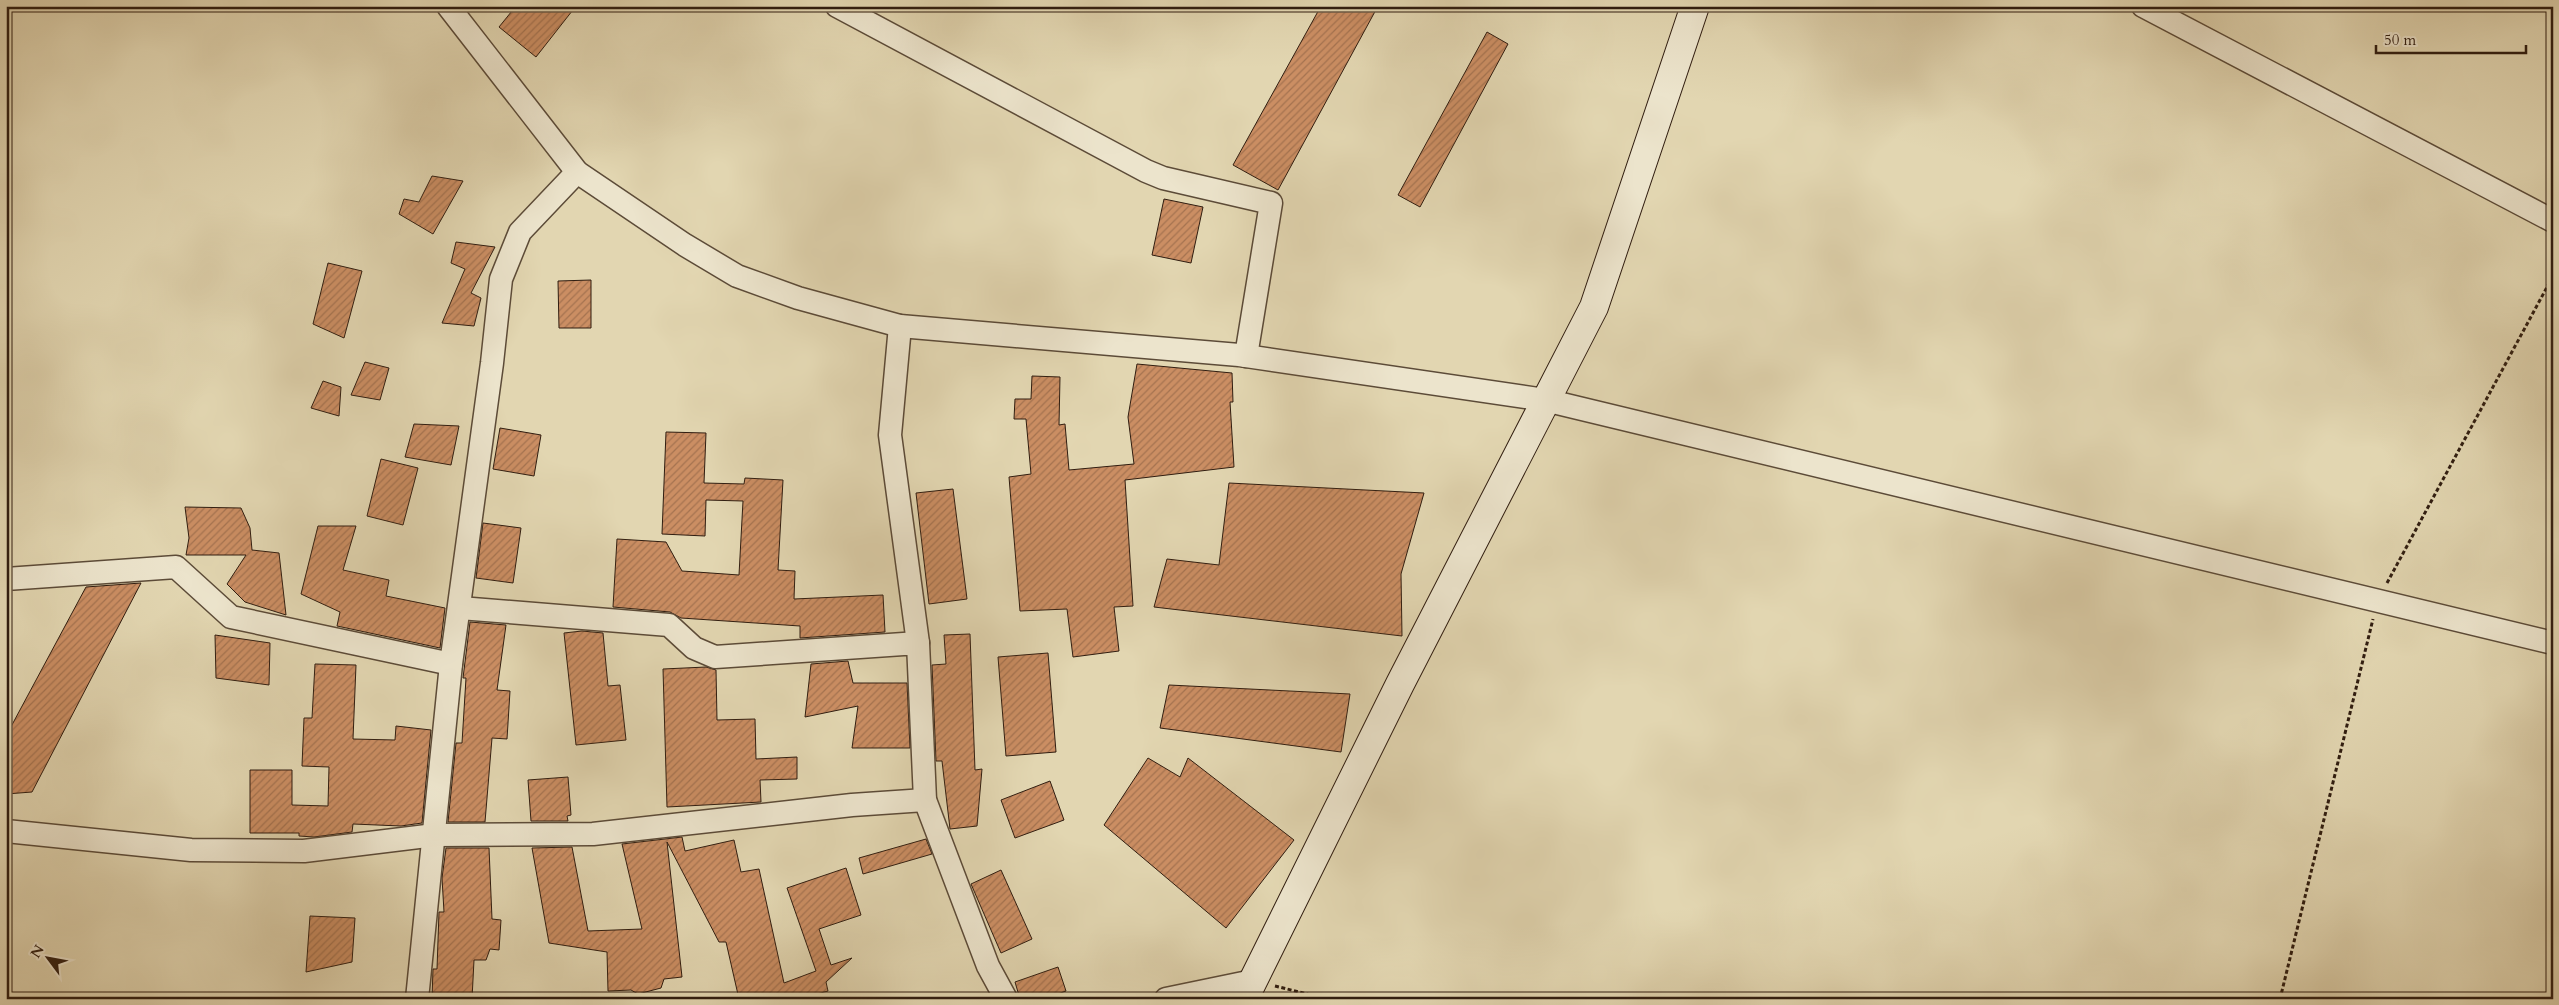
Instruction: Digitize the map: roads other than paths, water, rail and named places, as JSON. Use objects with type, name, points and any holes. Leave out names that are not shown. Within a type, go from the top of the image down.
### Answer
[{"type":"street","points":[[448,6],[577,172],[685,245],[737,276],[798,298],[900,326],[1246,356],[1545,400],[2553,643]]},
{"type":"street","points":[[837,6],[1146,171],[1163,178],[1271,203],[1246,356]]},
{"type":"street","points":[[1166,999],[1248,990],[1400,684],[1594,307],[1695,6]]},
{"type":"street","points":[[2143,6],[2553,221]]},
{"type":"street","points":[[417,999],[451,664],[492,363],[501,279],[520,232],[577,172]]},
{"type":"street","points":[[900,326],[890,435],[918,643],[925,800],[988,966],[1006,999]]},
{"type":"street","points":[[6,579],[176,567],[231,616],[451,664]]},
{"type":"street","points":[[460,608],[669,625],[694,648],[715,657],[918,643]]},
{"type":"street","points":[[6,831],[200,850],[304,850],[435,835],[593,834],[852,805],[925,800]]}]
